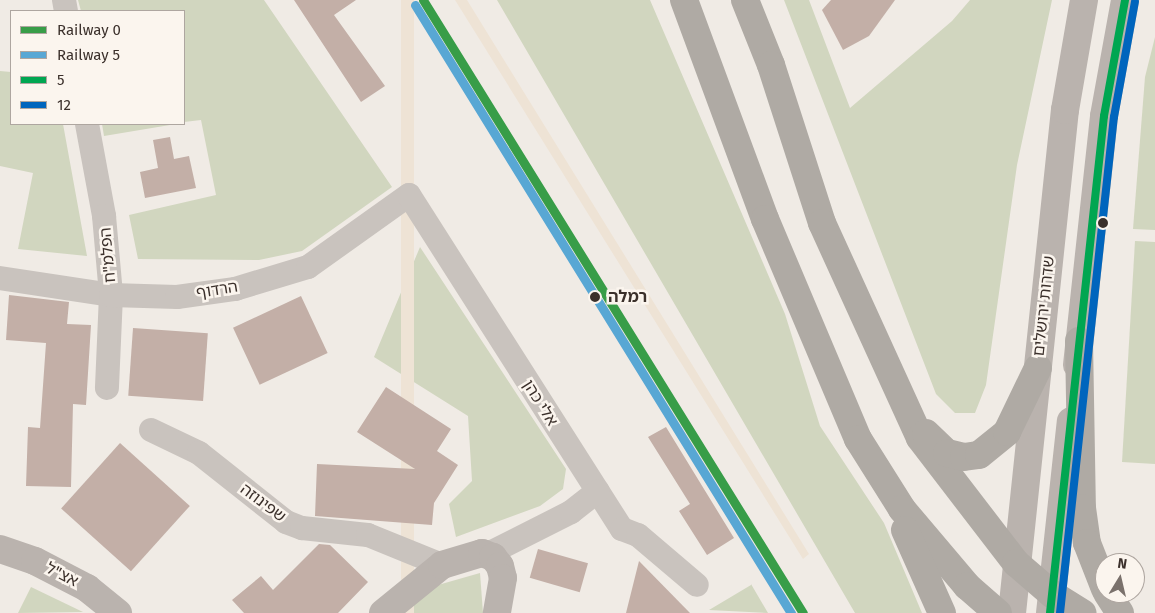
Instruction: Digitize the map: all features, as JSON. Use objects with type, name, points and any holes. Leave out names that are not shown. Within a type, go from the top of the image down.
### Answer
[{"type":"highway","points":[[684,0],[765,219],[864,448],[942,613]]},
{"type":"highway","points":[[745,0],[771,65],[822,223],[901,404],[946,475],[1051,604],[1082,613]]},
{"type":"highway","points":[[1079,341],[1082,508],[1087,543],[1095,563]]},
{"type":"highway","points":[[901,404],[947,452],[964,457],[980,455],[1007,432],[1038,368]]},
{"type":"highway","points":[[864,448],[924,537],[967,586],[998,613]]},
{"type":"main road","name":"שדרות ירושלים","points":[[1012,613],[1065,110],[1084,0]]},
{"type":"main road","points":[[1051,604],[1104,116],[1125,0]]},
{"type":"main road","name":"אצ\"ל","points":[[0,549],[35,561],[87,588],[118,613]]},
{"type":"main road","points":[[383,613],[442,565],[474,553],[494,560],[503,578],[497,613]]},
{"type":"street","name":"הפלמ\"ח","points":[[87,125],[104,216],[111,295],[107,388]]},
{"type":"street","name":"הרדוף","points":[[0,278],[111,295],[177,296],[235,289],[308,268],[409,195]]},
{"type":"street","name":"אלי כהן","points":[[409,195],[622,529],[638,535],[697,585]]},
{"type":"street","name":"שפינוזה","points":[[151,430],[199,453],[286,522],[302,528],[368,535],[442,565]]},
{"type":"street","points":[[494,560],[517,540],[571,512],[598,491]]},
{"type":"green space","points":[[78,0],[264,0],[392,187],[302,251],[259,260],[138,259],[129,215],[216,195],[201,120],[185,122],[185,10],[81,10]]},
{"type":"green space","points":[[497,0],[650,0],[785,314],[820,426],[884,523],[922,613],[855,613]]},
{"type":"green space","points":[[784,0],[809,0],[850,108],[952,21],[970,0],[1052,0],[1017,165],[986,385],[975,413],[955,413],[936,394]]},
{"type":"green space","points":[[1155,37],[1155,230],[1133,229],[1145,77]]},
{"type":"green space","points":[[0,71],[10,72],[10,125],[63,125],[87,256],[18,249],[33,173],[0,166]]},
{"type":"green space","points":[[102,125],[170,125],[104,136]]},
{"type":"green space","points":[[1135,241],[1155,242],[1155,464],[1122,462]]},
{"type":"green space","points":[[420,247],[566,469],[563,489],[540,506],[456,537],[449,504],[472,481],[468,416],[374,357]]},
{"type":"green space","points":[[480,573],[483,613],[398,613],[438,585]]},
{"type":"green space","points":[[751,585],[768,613],[709,610]]},
{"type":"green space","points":[[31,587],[83,612],[18,613]]},
{"type":"shaded area","points":[[401,0],[414,0],[414,613],[401,613]]},
{"type":"shaded area","points":[[455,0],[467,0],[809,554],[803,559]]},
{"type":"building","points":[[294,0],[356,0],[334,15],[385,86],[361,102]]},
{"type":"building","points":[[831,0],[895,0],[869,36],[843,50],[822,10]]},
{"type":"building","points":[[170,137],[174,159],[189,156],[196,188],[145,198],[140,172],[158,168],[153,140]]},
{"type":"building","points":[[9,295],[69,302],[67,324],[91,325],[86,405],[73,404],[71,487],[26,486],[28,427],[40,428],[46,343],[6,340]]},
{"type":"building","points":[[301,296],[328,353],[260,385],[233,328]]},
{"type":"building","points":[[133,328],[208,333],[203,401],[128,396]]},
{"type":"building","points":[[386,387],[451,429],[437,451],[458,465],[434,503],[432,525],[315,516],[317,464],[415,469],[357,432]]},
{"type":"building","points":[[666,427],[734,538],[707,555],[679,511],[690,504],[648,437]]},
{"type":"building","points":[[120,443],[190,506],[131,571],[61,508]]},
{"type":"building","points":[[319,544],[330,545],[368,582],[338,613],[244,613],[232,600],[261,576],[273,590]]},
{"type":"building","points":[[538,549],[588,563],[580,592],[530,578]]},
{"type":"building","points":[[639,561],[690,613],[626,613]]},
{"type":"rail line","name":"0","points":[[423,0],[803,613]]},
{"type":"rail line","name":"5","points":[[415,5],[791,613]]},
{"type":"transit line","name":"5","points":[[1050,613],[1104,116],[1125,0]]},
{"type":"transit line","name":"12","points":[[1060,613],[1114,117],[1135,2]]},
{"type":"place","name":"רמלה","points":[[595,297]]}]
